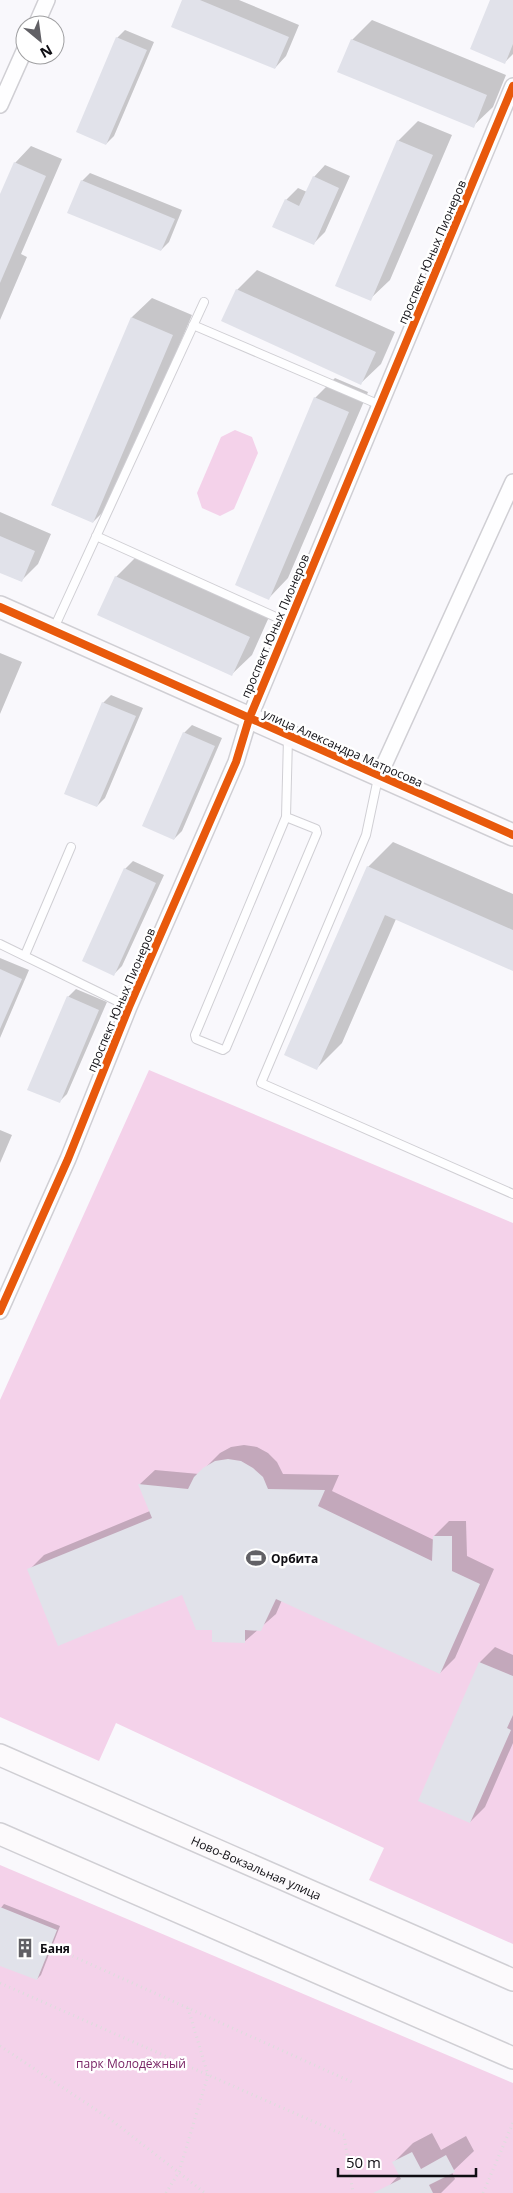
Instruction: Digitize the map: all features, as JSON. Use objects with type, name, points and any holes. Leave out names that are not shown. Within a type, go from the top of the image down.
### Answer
[{"type":"main road","name":"улица Александра Матросова","points":[[0,606],[513,835]]},
{"type":"main road","name":"Ново-Вокзальная улица","points":[[0,1755],[513,1980]]},
{"type":"main road","points":[[0,1834],[513,2058]]},
{"type":"street","points":[[40,15],[47,0]]},
{"type":"street","points":[[0,105],[18,65]]},
{"type":"street","name":"проспект Юных Пионеров","points":[[0,1311],[68,1159],[129,1007],[236,762],[248,718],[513,86]]},
{"type":"street","points":[[379,776],[513,482]]},
{"type":"lane","points":[[54,630],[204,302]]},
{"type":"lane","points":[[193,325],[380,405]]},
{"type":"lane","points":[[96,536],[289,622]]},
{"type":"lane","points":[[286,817],[316,829],[317,833],[226,1048],[223,1050],[196,1039],[194,1035],[286,817],[288,736]]},
{"type":"lane","points":[[379,776],[366,835],[260,1083],[513,1194]]},
{"type":"lane","points":[[25,955],[71,847]]},
{"type":"lane","points":[[0,944],[129,1007]]},
{"type":"path","points":[[68,1954],[352,2082]]},
{"type":"path","points":[[0,1983],[344,2135],[353,2193]]},
{"type":"path","points":[[166,2193],[179,2172],[208,2075],[188,2007]]},
{"type":"path","points":[[0,2046],[110,2119],[205,2193]]},
{"type":"path","points":[[483,2193],[513,2123]]},
{"type":"green space","points":[[235,430],[252,437],[258,453],[234,509],[220,516],[202,508],[197,493],[221,437]]},
{"type":"green space","name":"Орбита","points":[[149,1070],[513,1223],[513,1944],[369,1880],[384,1848],[116,1723],[99,1761],[0,1717],[0,1400]]},
{"type":"green space","name":"парк Молодёжный","points":[[0,1865],[513,2083],[513,2193],[0,2193]]},
{"type":"building","points":[[182,0],[200,0],[289,37],[275,69],[171,27]]},
{"type":"building","points":[[490,0],[513,0],[513,44],[505,64],[470,49]]},
{"type":"building","points":[[116,37],[147,50],[106,145],[76,132]]},
{"type":"building","points":[[351,39],[487,95],[474,128],[337,72]]},
{"type":"building","points":[[397,140],[433,155],[371,301],[335,286]]},
{"type":"building","points":[[14,162],[46,176],[0,283],[0,194]]},
{"type":"building","points":[[313,176],[339,188],[314,245],[272,227],[285,199],[299,206]]},
{"type":"building","points":[[81,180],[175,219],[161,251],[67,213]]},
{"type":"building","points":[[236,289],[376,352],[361,385],[221,321]]},
{"type":"building","points":[[131,317],[173,335],[93,523],[51,505]]},
{"type":"building","points":[[314,397],[349,412],[269,600],[235,585]]},
{"type":"building","points":[[0,536],[35,551],[22,582],[0,573]]},
{"type":"building","points":[[115,576],[250,637],[232,676],[97,615]]},
{"type":"building","points":[[102,702],[136,716],[97,807],[64,794]]},
{"type":"building","points":[[183,732],[215,746],[174,840],[142,826]]},
{"type":"building","points":[[367,866],[513,930],[513,971],[385,915],[317,1070],[284,1055]]},
{"type":"building","points":[[124,868],[156,883],[114,976],[82,961]]},
{"type":"building","points":[[0,969],[22,979],[0,1029]]},
{"type":"building","points":[[67,996],[99,1010],[60,1103],[27,1090]]},
{"type":"building","points":[[228,1459],[241,1461],[253,1468],[263,1477],[268,1489],[325,1490],[318,1506],[432,1561],[433,1536],[452,1536],[452,1571],[480,1584],[440,1674],[276,1599],[261,1631],[245,1630],[245,1643],[212,1642],[212,1630],[196,1630],[182,1595],[58,1646],[27,1569],[152,1518],[138,1484],[188,1489],[194,1477],[203,1468],[215,1461]]},
{"type":"building","points":[[479,1662],[513,1676],[513,1715],[507,1728],[511,1730],[470,1823],[418,1801]]},
{"type":"building","name":"Баня","points":[[0,1907],[57,1930],[37,1980],[0,1966]]},
{"type":"building","points":[[412,2152],[421,2169],[446,2155],[455,2172],[429,2185],[433,2193],[373,2193],[401,2179],[392,2162]]},
{"type":"cycle path","points":[[0,1311],[68,1159],[129,1007],[236,762],[249,719],[513,86]]},
{"type":"cycle path","points":[[0,607],[513,835]]},
{"type":"place","name":"Орбита","points":[[256,1558]]},
{"type":"place","name":"Баня","points":[[25,1948]]}]
